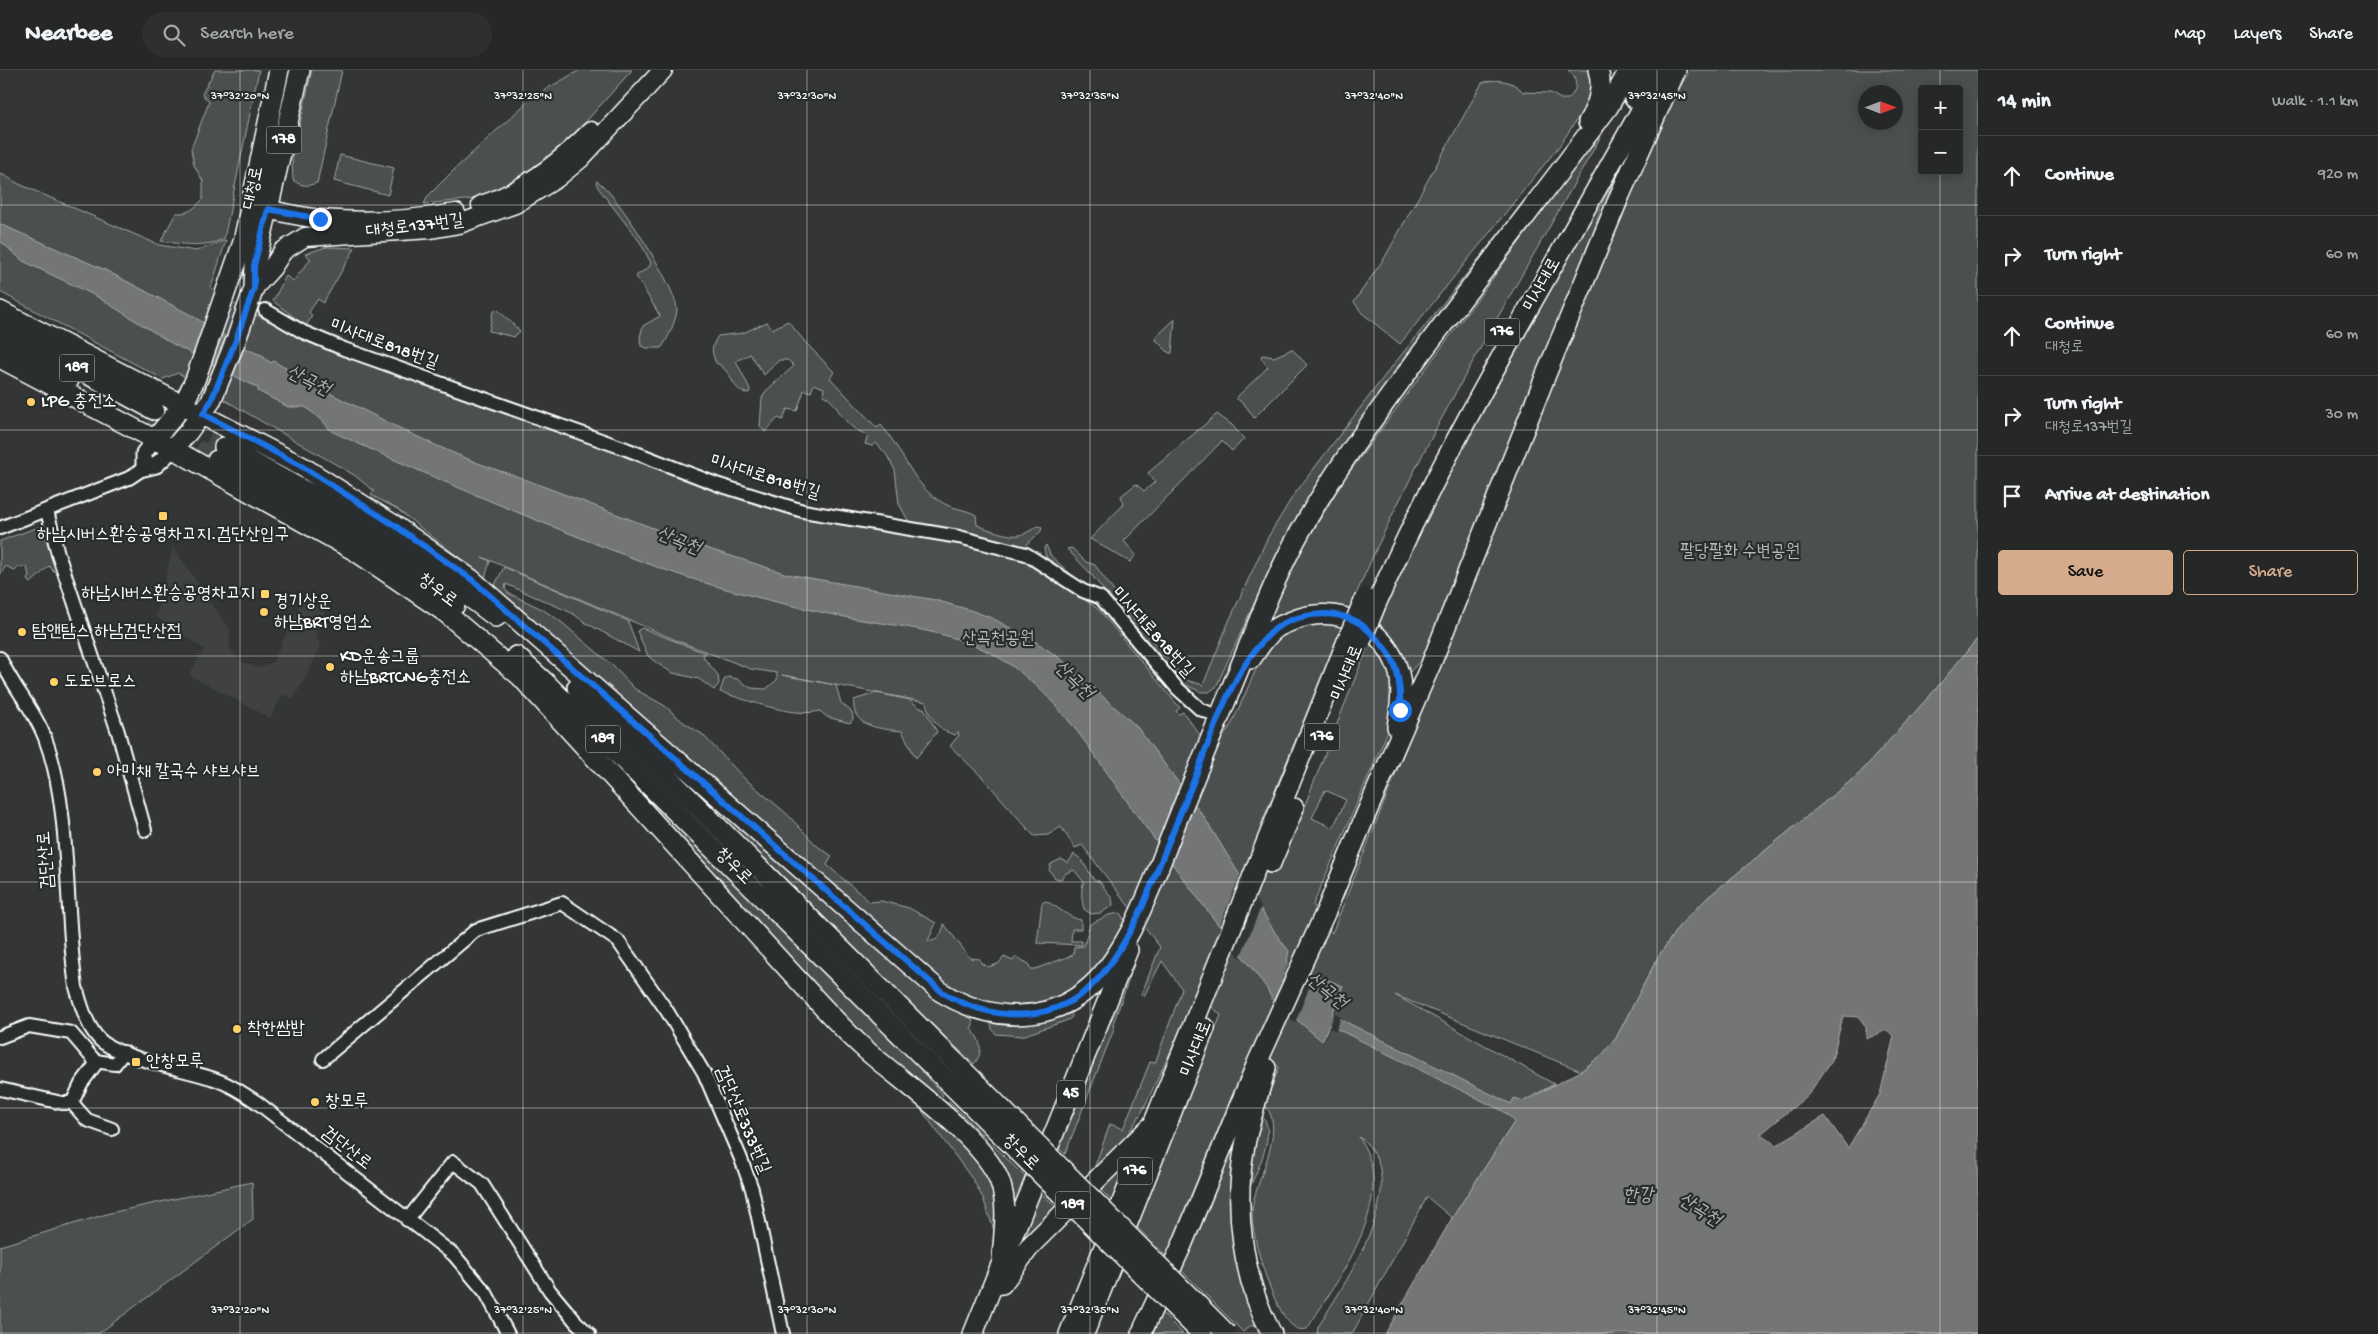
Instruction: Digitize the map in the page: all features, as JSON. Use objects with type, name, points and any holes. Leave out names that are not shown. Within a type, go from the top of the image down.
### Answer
[{"type":"main road","name":"대청로","points":[[203,414],[217,386],[254,288],[254,266],[260,208],[280,70]]},
{"type":"main road","name":"대청로","points":[[182,405],[195,380],[243,242],[260,208],[300,70]]},
{"type":"main road","name":"대청로137번길","points":[[260,208],[320,219],[392,219],[421,218],[456,213],[489,202],[520,187],[556,163],[583,138],[647,70]]},
{"type":"main road","name":"대청로137번길","points":[[254,288],[272,268],[283,251],[304,237],[431,229],[466,222],[515,204],[557,178],[580,159],[663,70]]},
{"type":"main road","points":[[1568,161],[1597,105],[1600,77],[1598,70]]},
{"type":"main road","points":[[1232,687],[1262,612],[1300,532],[1353,446],[1449,316],[1609,106],[1629,70]]},
{"type":"main road","name":"미사대로","points":[[1069,1334],[1154,1124],[1240,934],[1279,828],[1355,638],[1448,425],[1626,115],[1648,70]]},
{"type":"main road","name":"미사대로","points":[[1371,600],[1401,549],[1459,432],[1663,70]]},
{"type":"main road","points":[[1395,746],[1432,664],[1546,372],[1620,195],[1676,70]]},
{"type":"main road","points":[[0,310],[303,467],[394,525],[471,579],[934,985],[958,1002],[977,1010],[1003,1015],[1030,1014],[1049,1010],[1069,1001],[1098,979],[1138,916]]},
{"type":"main road","name":"189","points":[[0,326],[152,424]]},
{"type":"main road","name":"189","points":[[0,343],[152,424]]},
{"type":"main road","points":[[0,358],[152,424],[173,448],[355,551],[446,613],[521,677],[820,1004],[864,1049],[936,1109],[981,1152],[993,1167],[1000,1183],[1004,1201],[1002,1261]]},
{"type":"main road","name":"178","points":[[152,424],[182,405]]},
{"type":"main road","name":"178","points":[[173,448],[203,414]]},
{"type":"main road","name":"창우로","points":[[1202,1334],[554,691],[474,620],[385,553],[220,453],[362,522],[415,557],[518,634],[567,677],[1227,1334]]},
{"type":"main road","name":"45","points":[[973,1334],[1130,946],[1138,916],[1232,687],[1261,644],[1276,628],[1309,614],[1338,615],[1356,620],[1377,637],[1390,653],[1399,673],[1401,692],[1395,746],[1282,1011],[1261,1065],[1245,1145],[1240,1198],[1243,1240],[1252,1283],[1272,1334]]},
{"type":"main road","name":"미사대로","points":[[1084,1334],[1204,1014]]},
{"type":"main road","points":[[1141,1334],[1261,1065]]},
{"type":"main road","points":[[980,1315],[1032,1244],[1154,1124]]},
{"type":"street","name":"미사대로818번길","points":[[265,310],[303,332],[344,349],[617,446],[719,485],[803,511],[959,537],[1026,554],[1083,591],[1101,598],[1177,688],[1200,709],[1219,717]]},
{"type":"street","points":[[144,468],[144,453],[152,424]]},
{"type":"street","points":[[0,528],[129,478],[144,468],[156,465],[173,448]]},
{"type":"street","points":[[47,511],[58,554],[118,732],[145,830]]},
{"type":"street","name":"검단산로","points":[[0,658],[40,725],[50,754],[60,808],[72,964],[82,1009],[97,1037],[104,1043],[124,1052],[213,1078],[243,1093],[437,1241],[466,1268],[486,1293],[508,1334]]},
{"type":"street","name":"검단산로333번길","points":[[323,1059],[476,930],[562,903],[618,941],[667,1011],[704,1072],[742,1159],[752,1188],[783,1334]]},
{"type":"street","points":[[0,1037],[29,1026],[71,1033],[95,1061],[115,1064],[124,1052]]},
{"type":"street","points":[[72,1103],[81,1084],[98,1061]]},
{"type":"street","points":[[0,1089],[62,1103],[72,1103],[87,1120],[112,1129]]},
{"type":"street","points":[[407,1220],[453,1162],[482,1184],[550,1291],[576,1322],[589,1334]]},
{"type":"shaded area","points":[[173,547],[230,630],[230,649],[242,662],[260,668],[273,662],[303,598],[326,611],[315,630],[320,647],[307,675],[293,699],[283,694],[270,718],[189,675],[204,649],[156,617]]},
{"type":"green space","points":[[215,70],[259,70],[224,239],[208,244],[161,241],[176,213],[185,213],[191,210],[203,199],[203,181],[194,165],[191,149],[209,102],[202,94]]},
{"type":"green space","points":[[312,70],[342,70],[317,183],[305,185],[293,180],[292,159]]},
{"type":"green space","points":[[580,70],[632,70],[547,165],[486,198],[424,204],[428,196],[457,167],[534,96]]},
{"type":"green space","points":[[1568,70],[1594,70],[1595,92],[1560,145],[1400,344],[1362,313],[1354,302],[1385,257],[1482,83],[1498,80],[1504,81],[1514,85],[1523,92],[1550,93],[1561,99],[1568,99],[1574,92],[1576,84],[1574,76]]},
{"type":"green space","points":[[1690,70],[1978,70],[1978,638],[1934,691],[1859,774],[1707,898],[1679,926],[1658,957],[1616,1038],[1603,1054],[1581,1071],[1395,995],[1554,1084],[1524,1101],[1515,1121],[1452,1218],[1427,1197],[1352,1334],[1317,1334],[1318,1327],[1344,1285],[1370,1232],[1379,1204],[1381,1178],[1375,1155],[1359,1137],[1371,1165],[1373,1190],[1363,1232],[1342,1274],[1307,1329],[1297,1328],[1285,1318],[1271,1290],[1255,1238],[1252,1212],[1258,1186],[1268,1157],[1273,1129],[1271,1116],[1265,1105],[1279,1067],[1257,1047],[1168,1258],[1136,1226],[1221,1015],[1195,992],[1182,1027],[1142,1112],[1121,1144],[1092,1174],[1110,1124],[1123,1129],[1150,1062],[1155,1063],[1182,989],[1162,961],[1144,996],[1141,995],[1160,947],[1082,845],[1075,848],[1061,827],[1048,835],[1034,836],[983,778],[950,746],[959,735],[958,732],[955,735],[944,730],[936,723],[926,702],[836,685],[841,703],[852,712],[853,719],[850,723],[827,717],[820,711],[809,713],[797,712],[756,703],[720,692],[724,680],[728,677],[737,679],[751,688],[766,689],[777,680],[777,673],[751,669],[678,641],[482,557],[490,561],[485,578],[397,509],[371,495],[374,491],[354,475],[178,373],[163,379],[0,292],[0,173],[19,184],[159,245],[196,251],[226,240],[211,288],[239,307],[299,335],[662,468],[695,483],[998,552],[1032,562],[1099,610],[1180,708],[1176,711],[1179,714],[1183,712],[1200,735],[1198,739],[1211,756],[1232,723],[1266,647],[1299,622],[1344,622],[1260,827],[1283,860],[1371,638],[1392,669],[1391,724],[1313,905],[1332,933],[1571,334],[1662,118]],"holes":[[[1325,790],[1346,800],[1333,828],[1312,818]]]},
{"type":"green space","points":[[1611,118],[1440,422],[1377,547],[1349,611],[1316,606],[1298,608],[1268,622],[1287,573],[1345,478],[1567,178],[1604,123]]},
{"type":"green space","points":[[1568,148],[1307,507],[1268,573],[1216,687],[1209,692],[1201,692],[1184,684],[1163,664],[1090,573],[1067,549],[1072,548],[1086,562],[1095,565],[1136,622],[1186,680],[1203,685],[1229,621],[1268,537],[1293,496],[1386,374]]},
{"type":"green space","points":[[340,155],[394,168],[388,195],[334,181]]},
{"type":"green space","points":[[1619,165],[1621,166],[1600,209],[1593,236],[1424,660],[1417,664],[1410,672],[1407,672],[1377,625],[1403,565],[1461,449]]},
{"type":"green space","points":[[597,181],[617,203],[644,241],[667,281],[674,298],[677,309],[675,318],[669,335],[661,348],[641,346],[640,337],[643,326],[660,316],[636,276],[649,267],[651,263],[640,242],[599,189]]},
{"type":"green space","points":[[326,247],[355,248],[323,303],[318,299],[309,312],[312,316],[306,326],[273,301],[286,276],[293,281],[311,259],[305,254]]},
{"type":"green space","points":[[497,309],[520,331],[514,337],[489,331],[493,312]]},
{"type":"green space","points":[[1175,319],[1172,353],[1169,353],[1156,340],[1157,336]]},
{"type":"green space","points":[[788,321],[834,372],[830,378],[877,428],[881,425],[889,434],[916,478],[933,496],[947,505],[976,515],[977,525],[992,530],[1009,535],[1020,535],[1038,526],[1042,528],[1041,531],[1023,548],[979,535],[909,522],[899,504],[895,470],[886,454],[876,443],[872,446],[865,444],[868,435],[849,424],[831,400],[823,395],[824,388],[814,384],[811,392],[804,390],[797,411],[787,409],[783,420],[778,418],[765,432],[760,426],[762,398],[766,391],[794,366],[788,360],[779,360],[764,375],[750,354],[736,361],[750,389],[749,393],[743,392],[735,386],[726,371],[716,363],[713,346],[718,336],[743,333],[767,322],[772,329]]},
{"type":"green space","points":[[1292,349],[1307,365],[1254,418],[1246,406],[1236,398],[1268,367],[1261,358],[1262,355],[1274,357]]},
{"type":"green space","points":[[1217,414],[1232,425],[1244,439],[1232,451],[1222,441],[1124,541],[1136,555],[1130,562],[1090,539],[1124,504],[1121,496],[1136,484],[1144,491],[1155,482],[1148,473]]},
{"type":"green space","points":[[44,525],[58,571],[57,574],[49,566],[31,583],[27,580],[29,576],[27,567],[18,567],[15,571],[6,566],[0,575],[0,541]]},
{"type":"green space","points":[[1046,545],[1051,556],[1083,585],[1053,565],[1046,555],[1044,548]]},
{"type":"green space","points":[[504,567],[628,621],[639,652],[586,623],[572,613],[506,584],[505,589],[508,593],[542,609],[560,621],[612,665],[635,689],[665,706],[683,722],[702,734],[744,778],[787,814],[817,846],[832,856],[827,865],[870,902],[881,901],[909,908],[936,923],[928,941],[935,940],[941,934],[944,924],[970,958],[980,959],[981,963],[988,967],[998,964],[1004,957],[1013,961],[1016,957],[1029,964],[1030,969],[1035,969],[1073,955],[1074,947],[1084,946],[1090,924],[1109,915],[1120,913],[1125,921],[1106,960],[1060,1001],[1004,1010],[948,987],[493,589]]},
{"type":"green space","points":[[642,628],[705,653],[703,657],[718,675],[719,684],[714,690],[699,679],[673,673],[658,664],[648,656],[637,631]]},
{"type":"green space","points":[[876,693],[910,700],[920,708],[924,708],[937,732],[916,758],[902,731],[877,728],[862,722],[857,716],[854,709],[854,700]]},
{"type":"green space","points":[[581,728],[898,1044],[943,1095],[939,1100],[920,1082],[870,1044],[862,1034],[839,1016]]},
{"type":"green space","points":[[655,750],[971,1012],[973,1024],[971,1029],[977,1037],[980,1046],[979,1055],[974,1064],[856,953]]},
{"type":"green space","points":[[1074,854],[1081,859],[1094,880],[1099,881],[1112,898],[1113,905],[1101,913],[1091,914],[1084,909],[1082,891],[1084,882],[1074,870],[1066,873],[1061,879],[1055,878],[1049,870],[1051,864],[1061,859],[1068,863]]},
{"type":"green space","points":[[1046,901],[1068,915],[1081,920],[1081,929],[1072,929],[1071,941],[1082,941],[1082,945],[1037,943],[1042,903]]},
{"type":"green space","points":[[1130,957],[1134,965],[1113,1024],[1114,1029],[1065,1154],[1056,1145]]},
{"type":"green space","points":[[1071,1008],[1072,1017],[1068,1020],[1022,1036],[996,1034],[992,1029],[990,1020]]},
{"type":"green space","points":[[914,1100],[977,1155],[997,1189],[996,1236],[983,1198],[973,1180]]},
{"type":"green space","points":[[949,1101],[1029,1181],[1017,1213],[946,1105]]},
{"type":"green space","points":[[1245,1114],[1237,1162],[1260,1325],[1250,1326],[1243,1332],[1180,1269]]},
{"type":"green space","points":[[1261,1115],[1266,1122],[1268,1131],[1267,1142],[1248,1192],[1251,1160]]},
{"type":"green space","points":[[1130,1158],[1114,1203],[1096,1185]]},
{"type":"green space","points":[[252,1182],[253,1219],[98,1334],[0,1334],[0,1246],[110,1213]]},
{"type":"green space","points":[[1038,1190],[1058,1209],[1019,1245],[1018,1244]]},
{"type":"green space","points":[[1162,1313],[1183,1334],[1153,1334]]},
{"type":"water","name":"한강","points":[[0,224],[105,270],[191,315],[244,348],[264,356],[271,363],[274,361],[283,367],[285,366],[287,370],[302,380],[434,445],[488,467],[703,547],[787,574],[935,600],[992,618],[1036,642],[1061,659],[1137,727],[1204,817],[1276,934],[1289,951],[1287,961],[1312,980],[1316,975],[1343,986],[1332,1015],[1511,1104],[1514,1098],[1524,1101],[1581,1071],[1603,1054],[1616,1038],[1658,957],[1679,926],[1707,898],[1859,774],[1934,691],[1978,638],[1978,1334],[1385,1334],[1452,1218],[1515,1121],[1503,1111],[1329,1025],[1322,1041],[1272,999],[1266,987],[1168,858],[1080,735],[1049,698],[1012,666],[993,654],[954,638],[914,628],[850,618],[798,607],[691,579],[611,550],[468,492],[331,431],[322,420],[305,407],[288,407],[258,391],[258,388],[173,344],[96,296],[23,261],[0,241]],"holes":[[[1843,1016],[1859,1017],[1866,1027],[1866,1039],[1887,1030],[1894,1036],[1880,1094],[1848,1148],[1825,1116],[1776,1145],[1761,1134],[1808,1095],[1832,1060]]]},
{"type":"pier","points":[[1241,873],[1261,907],[1240,958],[1218,930]]},
{"type":"pier","points":[[1290,960],[1312,976],[1315,973],[1295,1023],[1273,1003]]},
{"type":"pier","points":[[1345,984],[1335,1014],[1341,1017],[1336,1031],[1330,1028],[1323,1044]]},
{"type":"tunnel","points":[[159,412],[224,447]]},
{"type":"tunnel","points":[[147,422],[217,460]]},
{"type":"place","name":"LPG 충전소","points":[[31,402]]},
{"type":"place","name":"하남시버스환승공영차고지.검단산입구","points":[[163,516]]},
{"type":"place","name":"하남시버스환승공영차고지","points":[[265,594]]},
{"type":"place","name":"경기상운 하남BRT영업소","points":[[264,612]]},
{"type":"place","name":"탐앤탐스 하남검단산점","points":[[22,632]]},
{"type":"place","name":"KD운송그룹 하남BRTCNG충전소","points":[[330,667]]},
{"type":"place","name":"도도브로스","points":[[54,682]]},
{"type":"place","name":"아미채 칼국수 샤브샤브","points":[[97,772]]},
{"type":"place","name":"착한쌈밥","points":[[237,1029]]},
{"type":"place","name":"안창모루","points":[[136,1062]]},
{"type":"place","name":"창모루","points":[[315,1102]]},
{"type":"route","points":[[320,219],[268,209],[254,266],[254,288],[236,340],[211,401],[203,414],[303,467],[394,525],[471,579],[942,992],[958,1002],[977,1010],[1003,1015],[1030,1014],[1049,1010],[1069,1001],[1088,989],[1098,979],[1134,924],[1142,908],[1232,687],[1261,644],[1276,628],[1309,614],[1338,615],[1356,620],[1377,637],[1390,653],[1399,673],[1400,710]]},
{"type":"water label","name":"산곡천","points":[[308,382]]},
{"type":"water label","name":"산곡천","points":[[678,542]]},
{"type":"water label","name":"산곡천","points":[[1073,681]]},
{"type":"water label","name":"산곡천","points":[[1326,992]]},
{"type":"water label","name":"산곡천","points":[[1699,1211]]},
{"type":"park label","name":"팔당팔화 수변공원","points":[[1740,552]]},
{"type":"park label","name":"산곡천공원","points":[[998,639]]}]
